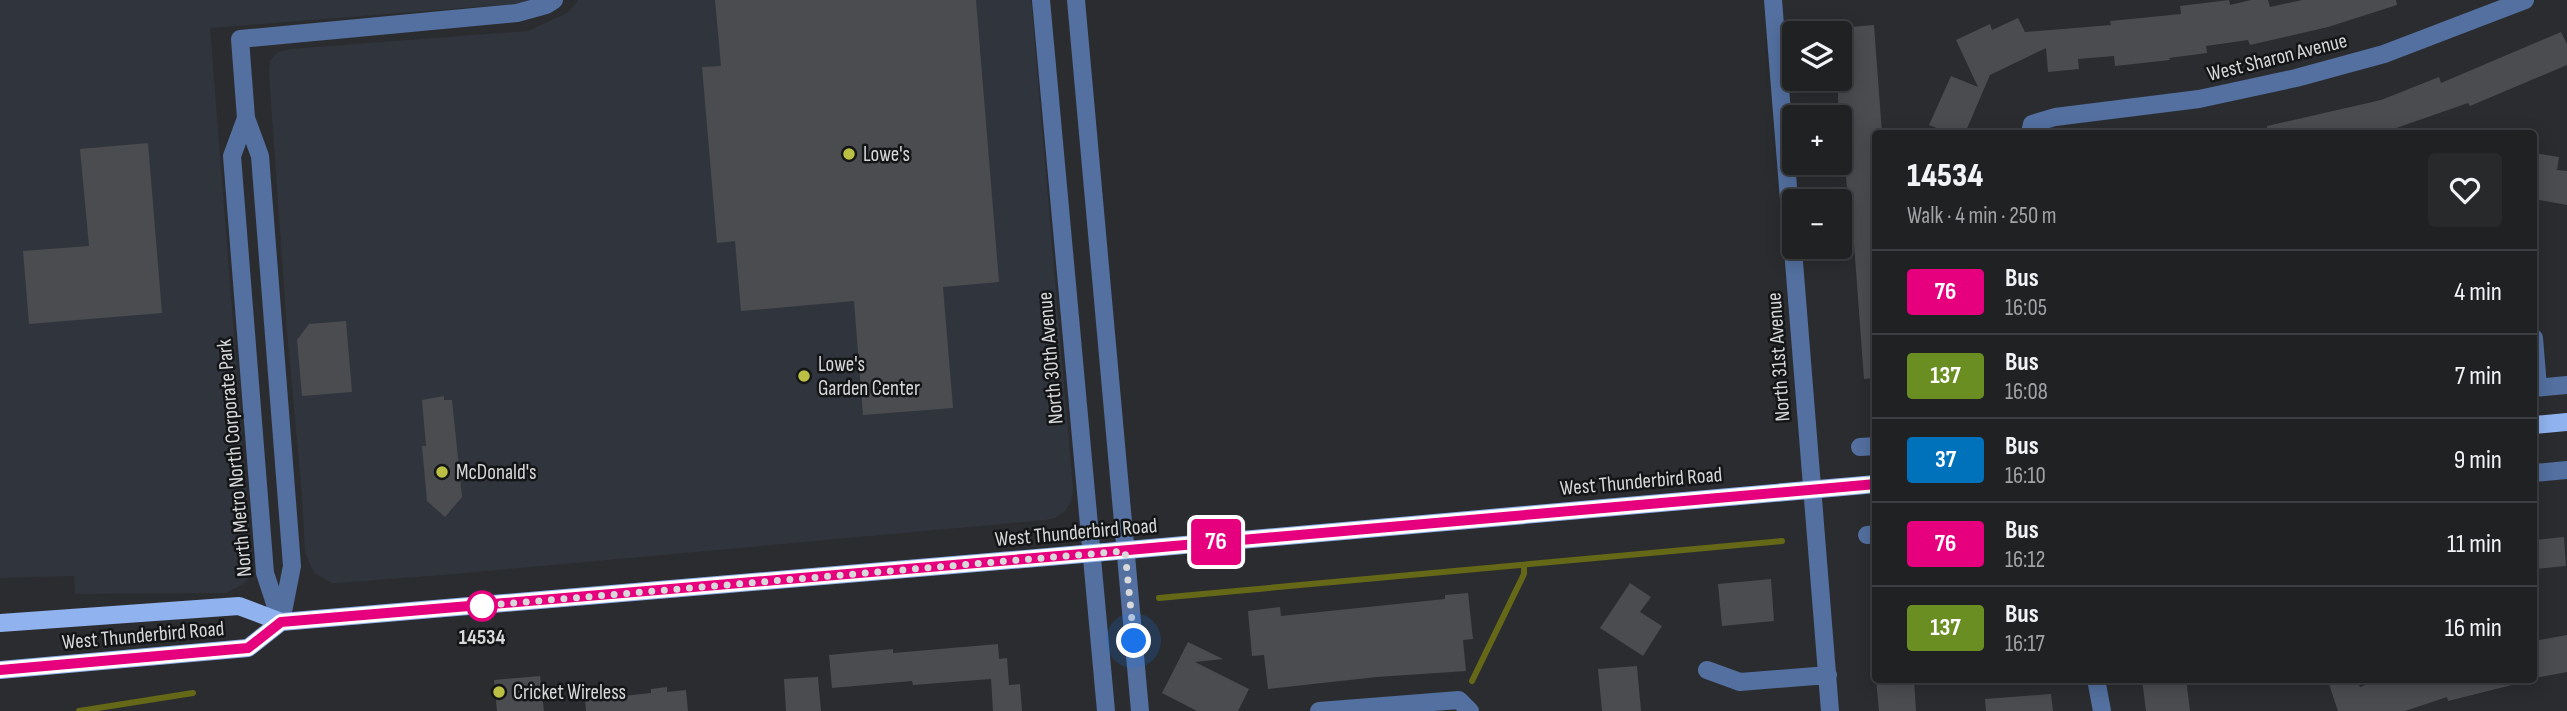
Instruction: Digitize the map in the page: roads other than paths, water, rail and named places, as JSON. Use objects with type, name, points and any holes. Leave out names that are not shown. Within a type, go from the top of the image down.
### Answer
[{"type":"main road","points":[[2537,425],[2567,422]]},
{"type":"main road","name":"West Thunderbird Road","points":[[0,623],[239,606],[281,622],[1872,484]]},
{"type":"main road","name":"West Thunderbird Road","points":[[0,670],[248,648],[281,622]]},
{"type":"street","name":"North Metro North Corporate Park","points":[[281,622],[292,566],[260,156],[246,118],[240,39],[517,13],[554,0]]},
{"type":"street","name":"North 30th Avenue","points":[[1041,0],[1106,711]]},
{"type":"street","points":[[1076,0],[1140,711]]},
{"type":"street","name":"North 31st Avenue","points":[[1773,0],[1830,711]]},
{"type":"street","name":"West Sharon Avenue","points":[[2031,128],[2055,117],[2199,99],[2296,78],[2384,54],[2525,0]]},
{"type":"street","name":"North Metro North Corporate Park","points":[[246,118],[232,156],[265,573],[281,622]]},
{"type":"street","points":[[2537,387],[2567,385]]},
{"type":"street","points":[[2537,473],[2567,471]]},
{"type":"street","points":[[1707,670],[1740,681],[1828,674]]},
{"type":"street","points":[[2097,683],[2102,711]]},
{"type":"street","points":[[1319,711],[1459,700],[1469,709]]},
{"type":"waterway","points":[[1159,598],[1782,541]]},
{"type":"waterway","points":[[1472,681],[1524,574],[1524,565]]},
{"type":"waterway","points":[[79,711],[193,693]]},
{"type":"place","name":"Lowe's","points":[[849,154]]},
{"type":"place","name":"Lowe's Garden Center","points":[[804,376]]},
{"type":"place","name":"McDonald's","points":[[442,472]]},
{"type":"place","name":"14534","points":[[482,606]]},
{"type":"place","name":"Cricket Wireless","points":[[499,692]]}]
